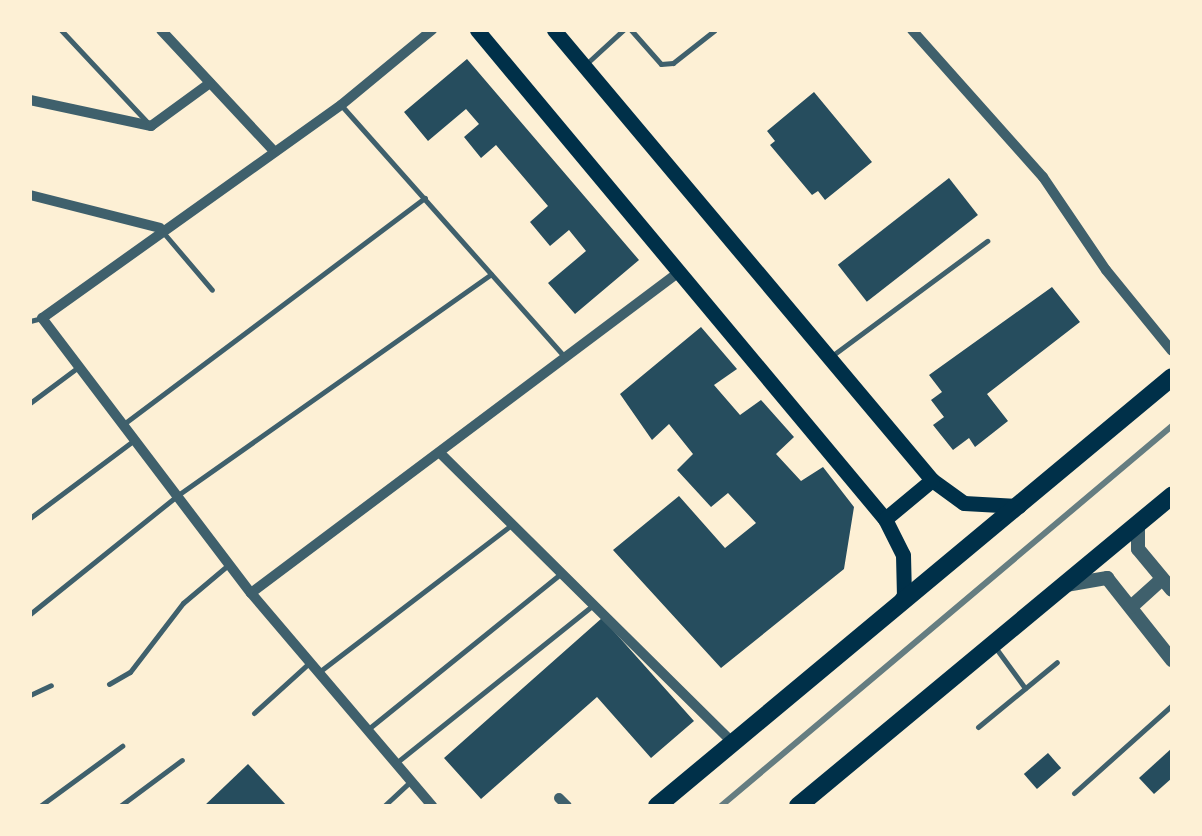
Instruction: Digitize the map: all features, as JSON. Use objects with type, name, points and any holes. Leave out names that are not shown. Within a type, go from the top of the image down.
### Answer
[{"type":"highway","points":[[657,806],[1172,377]]},
{"type":"highway","points":[[798,806],[1172,496]]},
{"type":"main road","points":[[477,30],[885,520],[905,576],[904,595],[894,610]]},
{"type":"main road","points":[[554,30],[932,480],[964,503],[1019,506]]},
{"type":"main road","points":[[885,520],[932,480]]},
{"type":"street","points":[[161,30],[274,151]]},
{"type":"street","points":[[432,30],[341,105],[160,228],[36,319],[125,422],[229,564],[432,806]]},
{"type":"street","points":[[912,30],[1043,177],[1172,351]]},
{"type":"street","points":[[30,100],[151,126],[210,83]]},
{"type":"street","points":[[30,195],[160,228]]},
{"type":"street","points":[[252,592],[568,361],[678,272]]},
{"type":"street","points":[[440,453],[733,743]]},
{"type":"street","points":[[1131,607],[1167,584],[1138,548],[1138,525]]},
{"type":"street","points":[[1066,584],[1106,578],[1172,660]]},
{"type":"lane","points":[[62,30],[151,126]]},
{"type":"lane","points":[[582,66],[623,30]]},
{"type":"lane","points":[[631,30],[661,64],[674,64],[713,31]]},
{"type":"lane","points":[[341,105],[568,361]]},
{"type":"lane","points":[[125,422],[425,198]]},
{"type":"lane","points":[[160,228],[212,290]]},
{"type":"lane","points":[[830,358],[987,240]]},
{"type":"lane","points":[[30,614],[178,495],[491,274]]},
{"type":"lane","points":[[30,403],[79,366]]},
{"type":"lane","points":[[30,518],[136,439]]},
{"type":"lane","points":[[319,672],[512,524]]},
{"type":"lane","points":[[108,684],[130,672],[183,603],[229,564]]},
{"type":"lane","points":[[367,730],[562,573]]},
{"type":"lane","points":[[396,763],[594,604]]},
{"type":"lane","points":[[993,645],[1026,688]]},
{"type":"lane","points":[[254,714],[310,662]]},
{"type":"lane","points":[[978,727],[1057,662]]},
{"type":"lane","points":[[30,695],[51,685]]},
{"type":"lane","points":[[1074,792],[1172,706]]},
{"type":"lane","points":[[40,806],[122,746]]},
{"type":"lane","points":[[120,806],[182,760]]},
{"type":"lane","points":[[384,806],[412,782]]},
{"type":"building","points":[[467,59],[639,260],[575,314],[548,283],[586,251],[569,230],[550,246],[530,222],[548,206],[496,145],[481,158],[464,137],[479,124],[466,109],[428,141],[404,112]]},
{"type":"building","points":[[814,92],[872,162],[825,200],[818,191],[812,195],[770,145],[775,141],[767,131]]},
{"type":"building","points":[[949,178],[978,215],[867,302],[838,265]]},
{"type":"building","points":[[1052,287],[1080,322],[987,394],[1008,421],[975,447],[969,438],[953,450],[933,425],[944,417],[931,400],[942,392],[929,375]]},
{"type":"building","points":[[701,327],[737,369],[714,385],[740,415],[761,400],[794,437],[776,454],[801,481],[823,467],[854,507],[844,569],[721,668],[613,550],[679,496],[725,548],[756,523],[728,493],[711,507],[677,470],[693,454],[669,424],[652,440],[620,394]]},
{"type":"building","points":[[602,618],[694,721],[651,758],[597,697],[481,799],[444,758]]},
{"type":"building","points":[[1172,748],[1172,778],[1154,794],[1139,778]]},
{"type":"building","points":[[1048,753],[1061,768],[1037,789],[1024,774]]},
{"type":"building","points":[[248,764],[287,806],[204,806]]},
{"type":"railway","points":[[721,806],[1172,426]]}]
